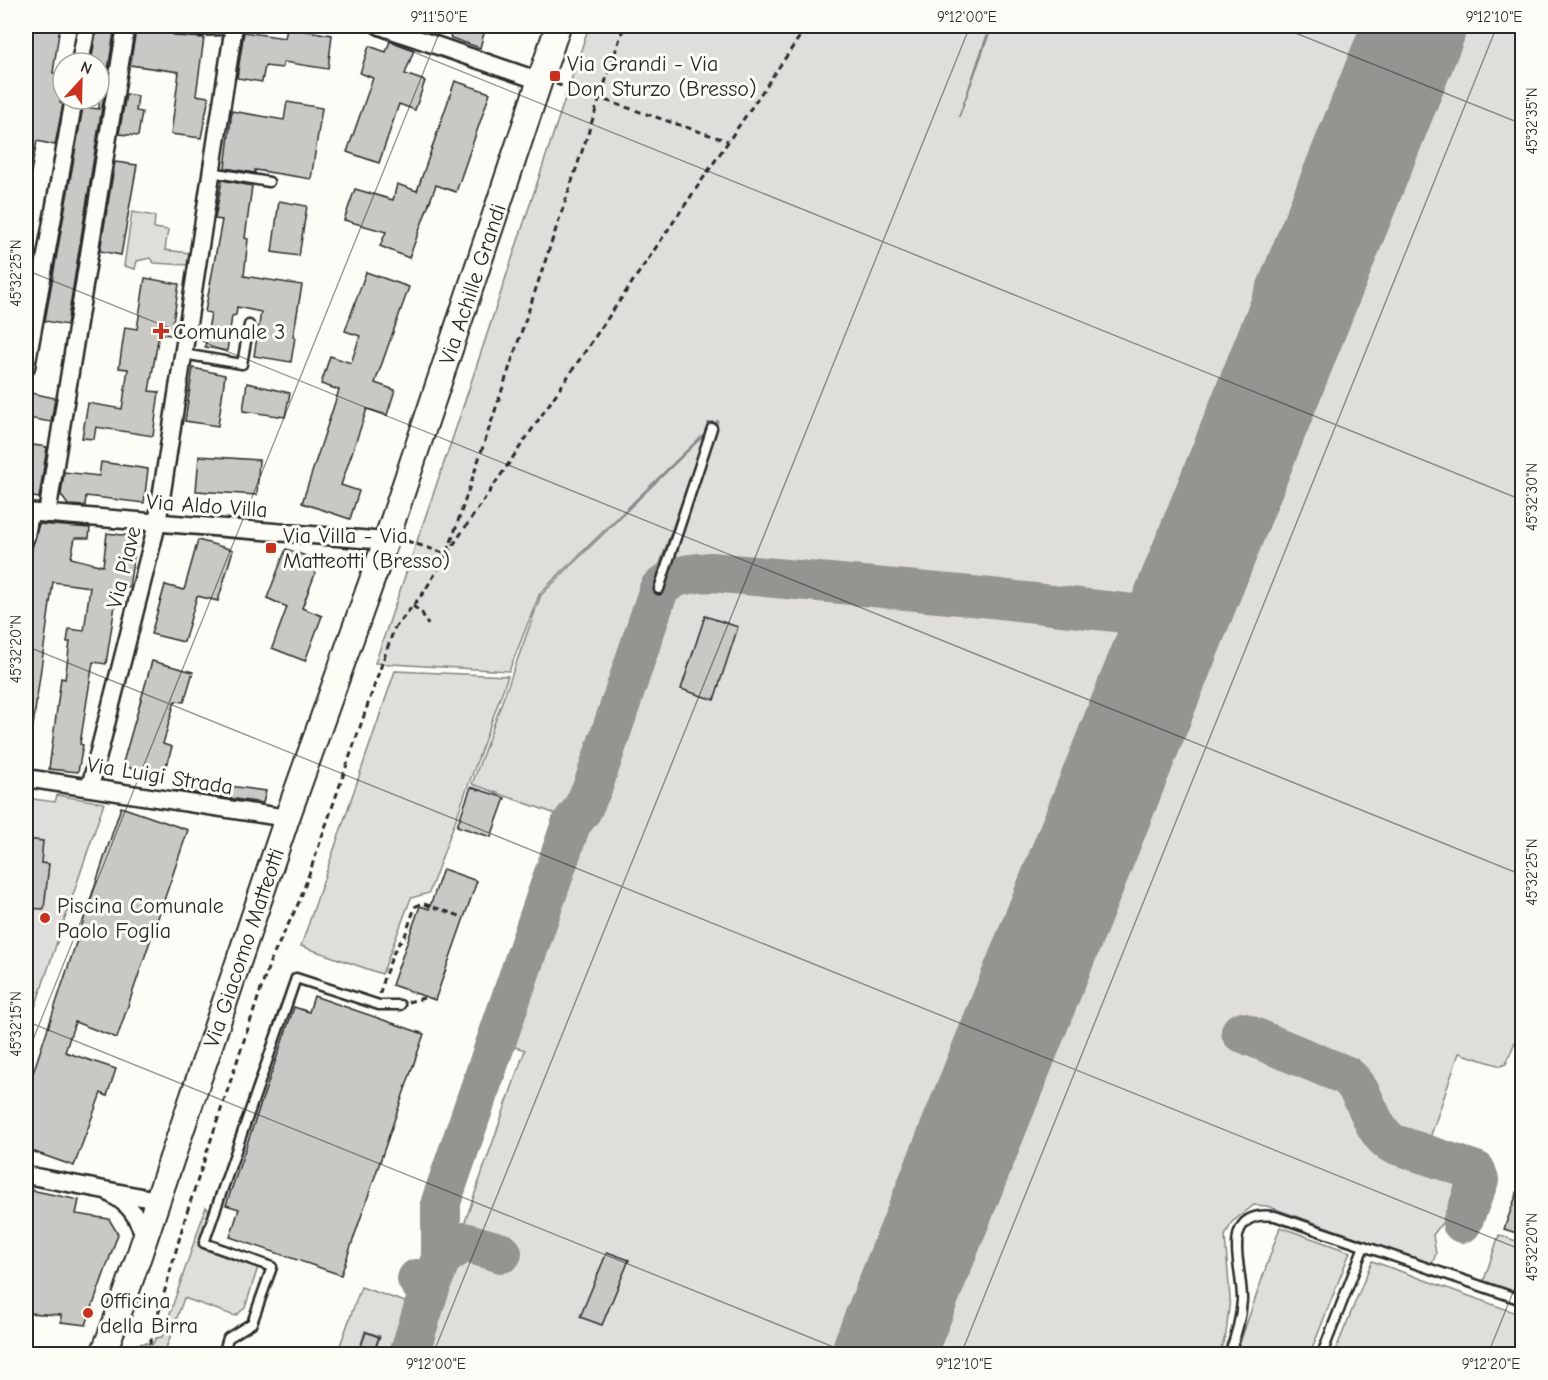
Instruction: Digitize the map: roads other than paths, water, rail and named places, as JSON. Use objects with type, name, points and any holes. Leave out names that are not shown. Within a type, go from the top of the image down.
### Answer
[{"type":"street","points":[[82,51],[87,26]]},
{"type":"street","points":[[47,514],[126,26]]},
{"type":"street","points":[[178,26],[222,26]]},
{"type":"street","name":"Via Piave","points":[[90,787],[157,524],[234,26]]},
{"type":"street","points":[[380,26],[418,31],[546,87]]},
{"type":"street","name":"Via Achille Grandi","points":[[386,541],[546,87],[558,26]]},
{"type":"street","points":[[26,367],[72,111]]},
{"type":"street","points":[[26,536],[28,512]]},
{"type":"street","name":"Via Aldo Villa","points":[[28,512],[386,541]]},
{"type":"street","name":"Via Giacomo Matteotti","points":[[103,1354],[287,818],[386,541]]},
{"type":"street","name":"Via Luigi Strada","points":[[26,778],[287,818]]},
{"type":"street","points":[[26,1175],[157,1200]]},
{"type":"street","points":[[105,1191],[126,1203],[136,1215],[145,1237]]},
{"type":"lane","points":[[211,172],[269,182]]},
{"type":"lane","points":[[183,354],[242,364],[249,325]]},
{"type":"lane","points":[[659,589],[712,428]]},
{"type":"lane","points":[[223,1354],[228,1338],[252,1323],[272,1267],[204,1243],[297,978],[379,1005],[400,1005]]},
{"type":"lane","points":[[1228,1354],[1239,1324],[1242,1303],[1236,1240],[1240,1227],[1260,1216],[1275,1216],[1522,1300]]},
{"type":"lane","points":[[1322,1354],[1364,1246]]},
{"type":"place","name":"Via Grandi - Via Don Sturzo (Bresso)","points":[[555,76]]},
{"type":"place","name":"Comunale 3","points":[[161,331]]},
{"type":"place","name":"Via Villa - Via Matteotti (Bresso)","points":[[271,548]]},
{"type":"place","name":"Piscina Comunale Paolo Foglia","points":[[45,918]]},
{"type":"place","name":"Officina della Birra","points":[[88,1313]]}]
